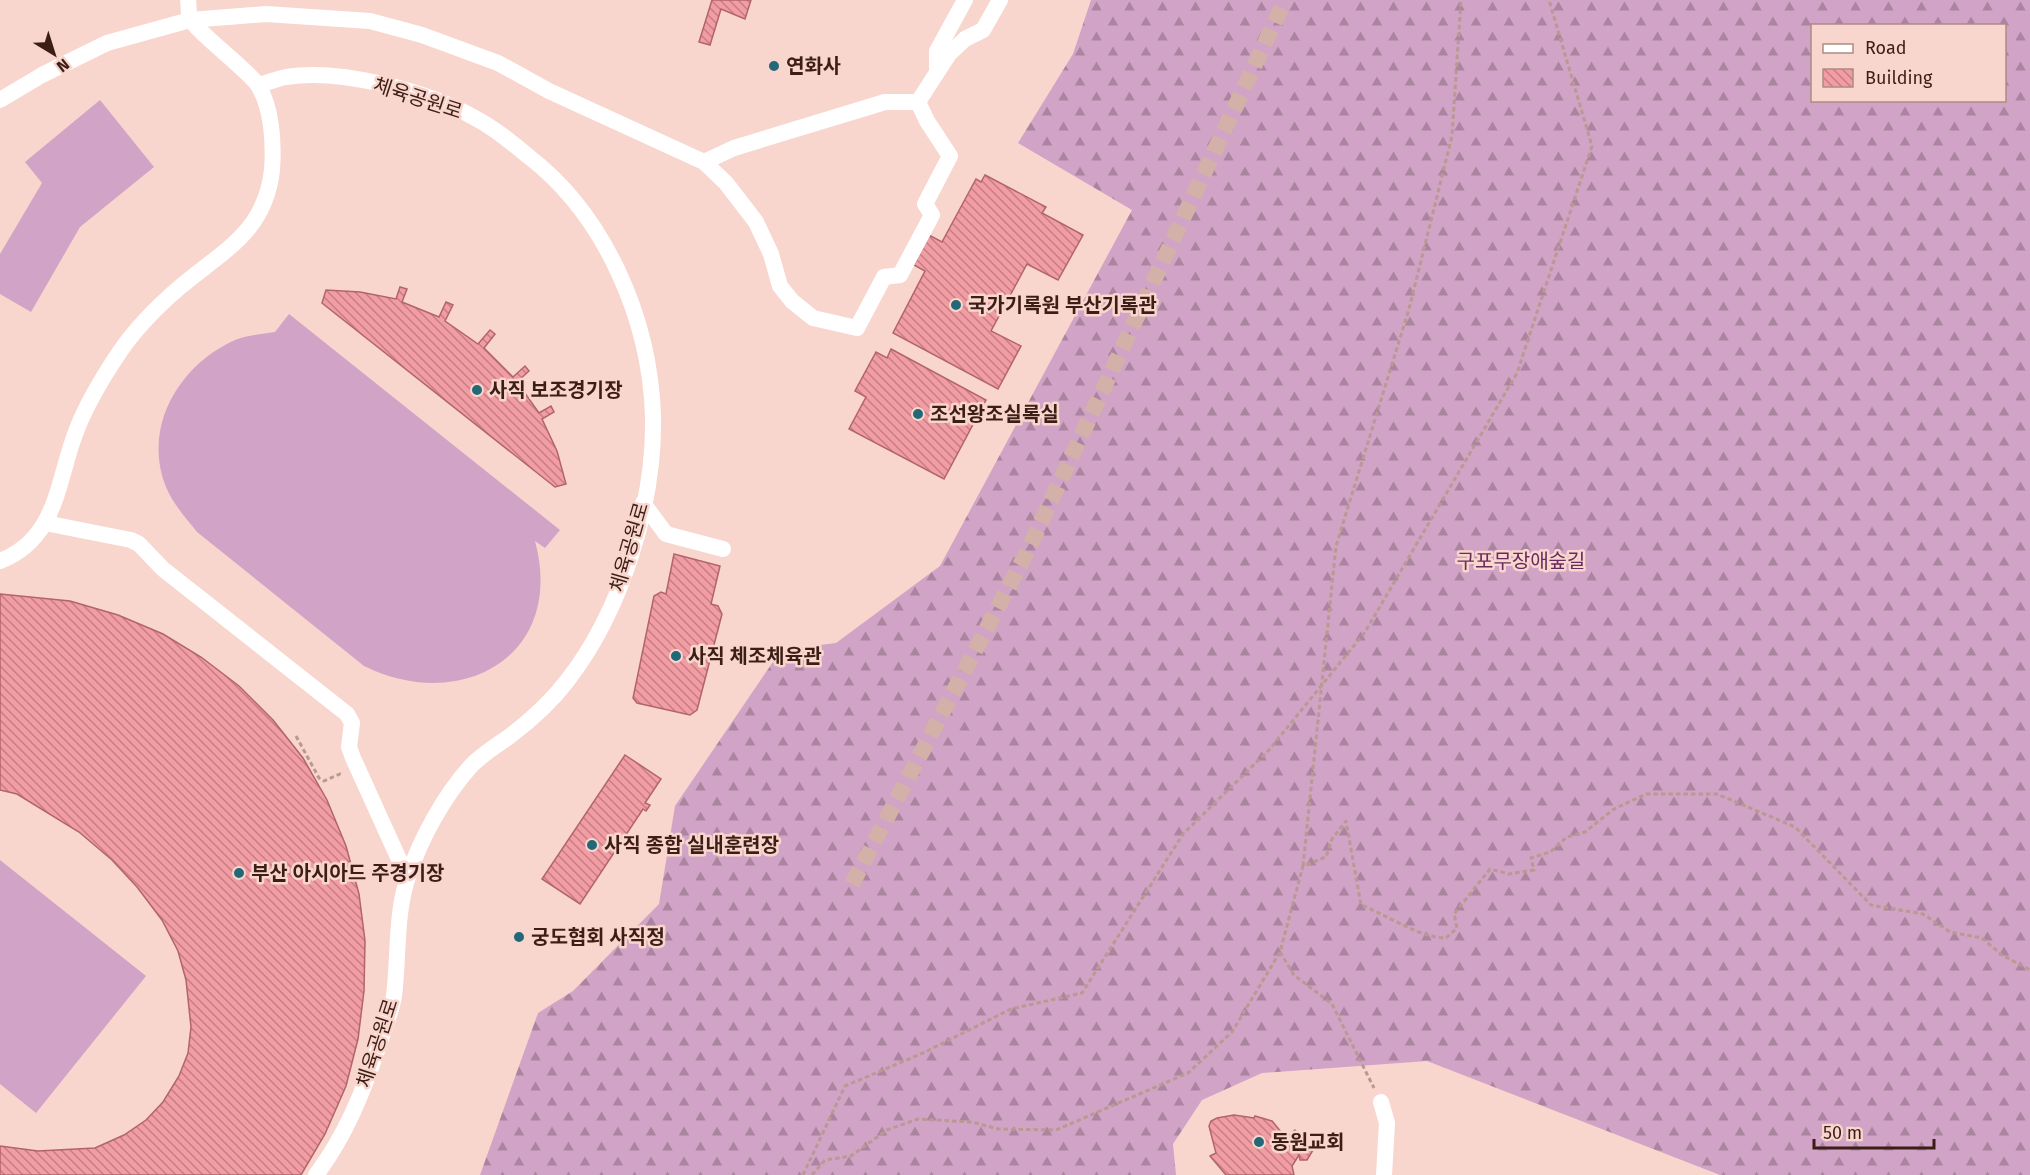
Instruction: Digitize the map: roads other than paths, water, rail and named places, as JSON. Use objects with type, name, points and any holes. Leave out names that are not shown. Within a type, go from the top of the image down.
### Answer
[{"type":"street","points":[[0,561],[27,544],[45,523],[57,501],[76,431],[95,390],[123,348],[150,315],[179,288],[232,247],[252,226],[266,200],[272,170],[272,140],[268,113],[258,85],[190,20],[188,0]]},
{"type":"street","points":[[938,71],[937,51],[965,0]]},
{"type":"street","points":[[918,102],[949,54],[965,39],[983,30],[1000,0]]},
{"type":"street","points":[[0,100],[42,75],[107,43],[190,20],[266,14],[323,16],[370,21],[422,35],[498,63],[549,91],[704,162],[726,183],[756,222],[771,254],[780,286],[792,301],[813,318],[857,328],[884,277],[900,275],[932,215],[925,204],[950,156],[927,121],[918,102]]},
{"type":"street","name":"체육공원로","points":[[258,85],[287,77],[323,77],[362,81],[403,90],[474,117],[534,160],[562,185],[588,216],[629,296],[640,333],[653,414],[651,455],[643,503],[620,585],[585,656],[565,684],[539,712],[470,768],[448,798],[407,877],[393,1001],[365,1086],[346,1131],[316,1175]]},
{"type":"street","points":[[704,162],[734,148],[885,102],[918,102]]},
{"type":"street","points":[[643,503],[666,534],[723,549]]},
{"type":"street","points":[[45,523],[139,544],[163,569],[347,714],[352,723],[349,747],[353,758],[407,877]]},
{"type":"street","points":[[1381,1102],[1387,1134],[1384,1175]]},
{"type":"tunnel","points":[[852,884],[1027,552],[1285,0]]},
{"type":"place","name":"연화사","points":[[774,66]]},
{"type":"place","name":"국가기록원 부산기록관","points":[[956,305]]},
{"type":"place","name":"사직 보조경기장","points":[[477,390]]},
{"type":"place","name":"조선왕조실록실","points":[[918,414]]},
{"type":"place","name":"사직 체조체육관","points":[[676,656]]},
{"type":"place","name":"사직 종합 실내훈련장","points":[[592,845]]},
{"type":"place","name":"부산 아시아드 주경기장","points":[[239,873]]},
{"type":"place","name":"궁도협회 사직정","points":[[519,937]]},
{"type":"place","name":"동원교회","points":[[1259,1142]]},
{"type":"park label","name":"구포무장애숲길","points":[[1521,561]]}]
